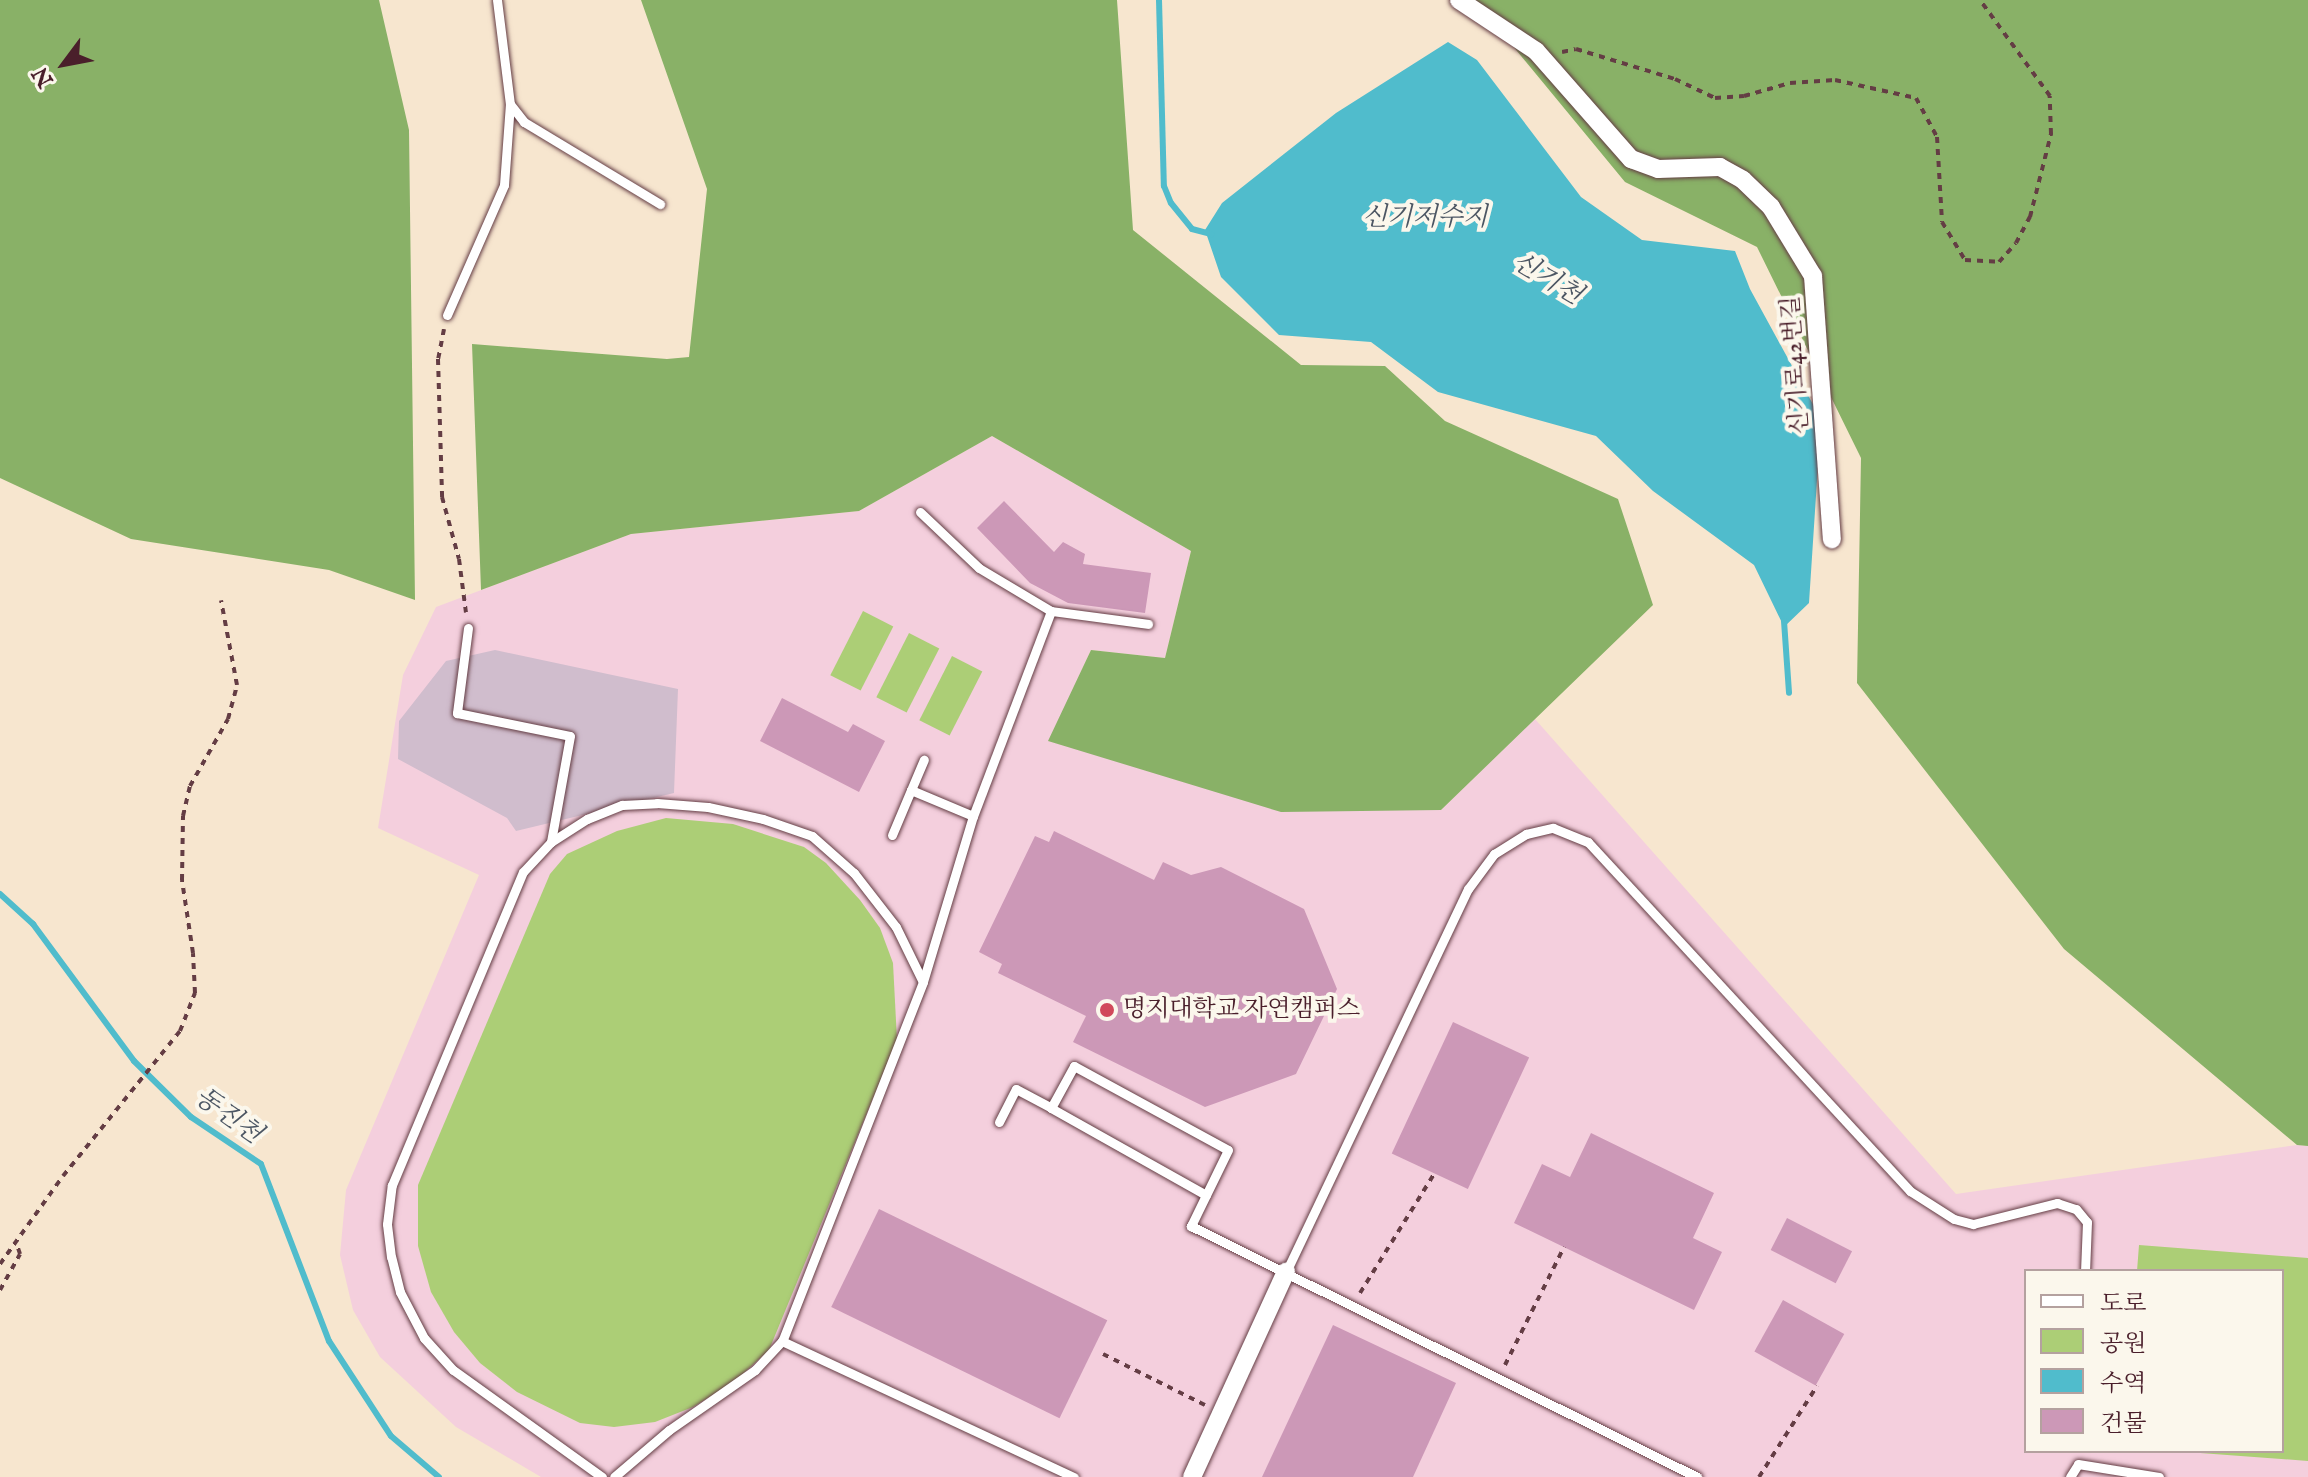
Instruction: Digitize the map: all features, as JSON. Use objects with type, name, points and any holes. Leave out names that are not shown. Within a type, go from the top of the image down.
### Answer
[{"type":"street","name":"신기로42번길","points":[[1459,0],[1540,56],[1631,159],[1658,169],[1720,167],[1743,180],[1771,207],[1813,276],[1832,539]]},
{"type":"street","points":[[1192,1477],[1286,1272]]},
{"type":"lane","points":[[447,315],[504,185],[510,104],[497,0]]},
{"type":"lane","points":[[510,104],[524,122],[660,204]]},
{"type":"lane","points":[[920,512],[979,568],[1051,611],[1148,624]]},
{"type":"lane","points":[[614,1477],[669,1430],[755,1370],[782,1341],[923,982],[973,816],[1051,611]]},
{"type":"lane","points":[[468,628],[457,713],[570,736],[551,842]]},
{"type":"lane","points":[[892,835],[924,760]]},
{"type":"lane","points":[[911,790],[973,816]]},
{"type":"lane","points":[[602,1477],[462,1377],[424,1338],[400,1292],[387,1224],[392,1185],[523,872],[551,842],[587,819],[622,805],[657,803],[708,807],[763,819],[812,836],[854,873],[896,927],[923,982]]},
{"type":"lane","points":[[1286,1272],[1468,889],[1494,854],[1526,834],[1553,828],[1588,842],[1910,1191],[1954,1219],[1973,1224],[2057,1203],[2076,1209],[2087,1222],[2085,1269]]},
{"type":"lane","points":[[1051,1108],[1074,1066],[1228,1150],[1191,1226],[1697,1477]]},
{"type":"lane","points":[[999,1122],[1016,1089],[1206,1195]]},
{"type":"lane","points":[[782,1341],[1074,1477]]},
{"type":"lane","points":[[2070,1477],[2078,1464],[2078,1453]]},
{"type":"lane","points":[[2078,1464],[2159,1477]]},
{"type":"path","points":[[1540,56],[1576,49],[1675,79],[1715,98],[1744,96],[1790,83],[1835,80],[1916,98],[1937,137],[1942,222],[1965,260],[1999,262],[2016,243],[2030,217],[2051,134],[2050,96],[1980,0]]},
{"type":"path","points":[[447,315],[438,359],[442,497],[459,559],[468,628]]},
{"type":"path","points":[[0,1264],[180,1031],[195,993],[193,953],[182,880],[183,816],[190,786],[228,719],[237,685],[221,600]]},
{"type":"path","points":[[1352,1305],[1434,1174]]},
{"type":"path","points":[[0,1290],[20,1254],[16,1242]]},
{"type":"path","points":[[1499,1378],[1564,1247]]},
{"type":"path","points":[[1103,1354],[1222,1413]]},
{"type":"path","points":[[1759,1477],[1817,1386]]},
{"type":"shaded area","name":"명지대학교 자연캠퍼스","points":[[992,436],[1191,551],[1165,658],[1091,650],[1049,741],[1441,810],[1535,719],[1956,1194],[2297,1145],[2308,1146],[2308,1477],[541,1477],[456,1427],[380,1357],[353,1310],[340,1255],[346,1190],[479,875],[378,828],[403,675],[436,607],[631,534],[859,511]]},
{"type":"shaded area","points":[[495,650],[678,689],[674,793],[516,831],[507,818],[398,759],[399,721],[446,661]]},
{"type":"green space","points":[[0,0],[379,0],[409,130],[415,600],[329,570],[131,539],[0,478]]},
{"type":"green space","points":[[641,0],[1117,0],[1133,230],[1301,365],[1385,366],[1445,421],[1618,499],[1653,605],[1441,810],[1281,812],[1048,741],[1091,650],[1165,658],[1191,551],[992,436],[859,511],[631,534],[481,590],[472,344],[667,359],[689,357],[707,189]]},
{"type":"green space","points":[[1475,0],[2308,0],[2308,1146],[2297,1145],[2064,949],[1857,683],[1861,458],[1757,247],[1625,182]]},
{"type":"green space","points":[[863,611],[893,626],[861,691],[830,675]]},
{"type":"green space","points":[[909,633],[939,648],[907,713],[876,697]]},
{"type":"green space","points":[[952,656],[982,671],[950,736],[919,720]]},
{"type":"green space","points":[[666,818],[733,824],[804,847],[826,863],[860,900],[880,928],[893,963],[897,1040],[769,1350],[735,1381],[693,1407],[655,1422],[614,1427],[580,1423],[517,1392],[480,1363],[454,1332],[431,1292],[418,1246],[418,1185],[550,874],[567,854],[617,831]]},
{"type":"green space","points":[[2139,1245],[2308,1258],[2308,1461],[2200,1453],[2284,1453],[2284,1269],[2137,1269]]},
{"type":"water","name":"신기저수지","points":[[1448,42],[1477,60],[1581,197],[1642,240],[1735,251],[1750,289],[1821,419],[1809,603],[1784,627],[1754,565],[1653,491],[1596,436],[1438,392],[1371,342],[1279,335],[1221,277],[1205,230],[1222,203],[1336,113]]},
{"type":"building","points":[[1004,501],[1054,552],[1063,542],[1085,554],[1083,564],[1151,573],[1145,613],[1068,603],[1030,583],[977,528]]},
{"type":"building","points":[[782,698],[848,732],[853,724],[885,741],[859,792],[760,741]]},
{"type":"building","points":[[1054,831],[1154,880],[1163,862],[1191,875],[1221,867],[1304,909],[1337,989],[1296,1074],[1205,1107],[1073,1042],[1086,1016],[998,973],[1002,964],[979,952],[1035,836],[1049,842]]},
{"type":"building","points":[[1453,1022],[1529,1057],[1468,1189],[1392,1153]]},
{"type":"building","points":[[1591,1133],[1714,1193],[1693,1238],[1722,1252],[1694,1310],[1514,1223],[1542,1164],[1570,1177]]},
{"type":"building","points":[[879,1209],[1107,1320],[1060,1418],[831,1307]]},
{"type":"building","points":[[1787,1218],[1852,1251],[1836,1283],[1771,1250]]},
{"type":"building","points":[[1783,1300],[1844,1334],[1816,1386],[1754,1352]]},
{"type":"building","points":[[1333,1325],[1456,1383],[1413,1477],[1262,1477]]},
{"type":"waterway","name":"신기천","points":[[1159,0],[1164,186],[1171,203],[1192,229],[1211,234]]},
{"type":"waterway","name":"신기천","points":[[1784,621],[1789,693]]},
{"type":"waterway","name":"동진천","points":[[0,894],[33,924],[134,1061],[191,1117],[261,1164],[329,1341],[391,1436],[439,1477]]},
{"type":"place","name":"명지대학교 자연캠퍼스","points":[[1107,1010]]}]
